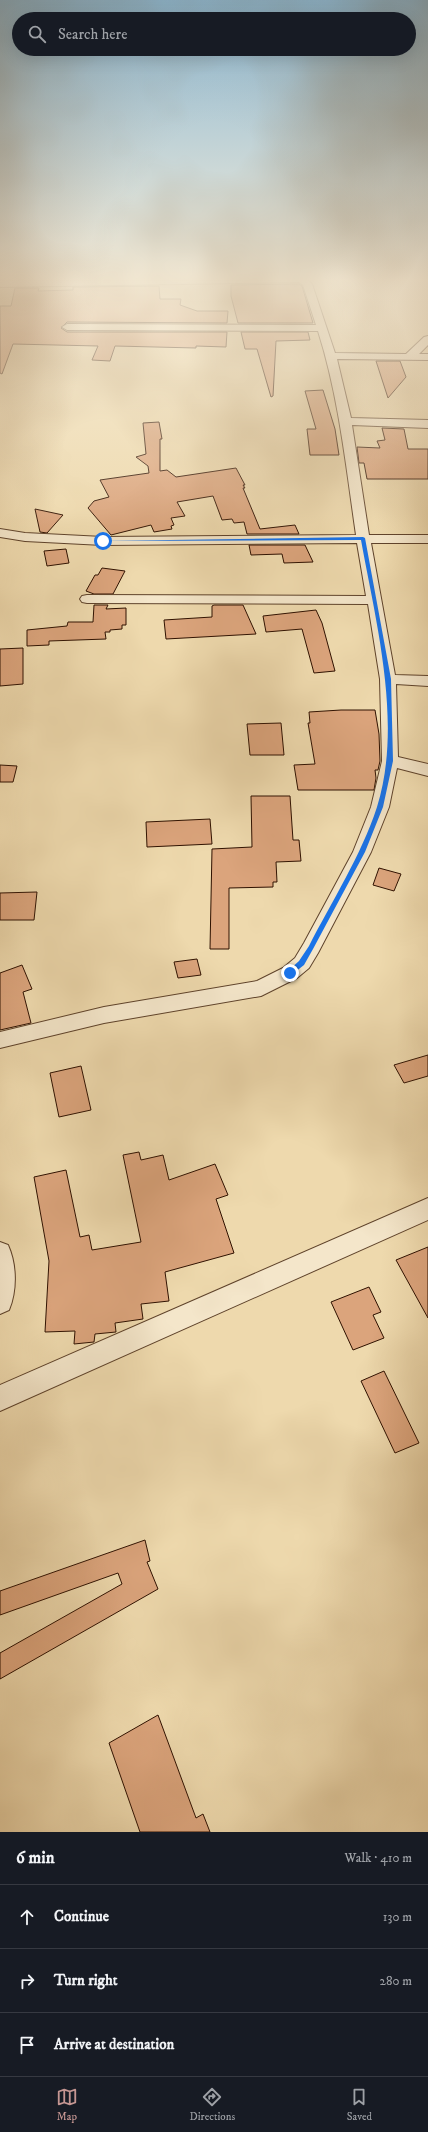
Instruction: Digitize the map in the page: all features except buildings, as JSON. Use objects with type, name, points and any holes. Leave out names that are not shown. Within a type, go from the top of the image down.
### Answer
[{"type":"street","points":[[0,1040],[104,1015],[261,988],[290,973],[302,963],[311,948],[362,852],[380,807],[390,761],[388,679],[363,538],[346,421],[333,365]]},
{"type":"street","points":[[346,421],[428,424]]},
{"type":"street","points":[[0,533],[25,537],[103,541],[363,538],[428,539]]},
{"type":"street","points":[[87,599],[374,600]]},
{"type":"street","points":[[388,679],[428,681]]},
{"type":"street","points":[[390,761],[428,770]]},
{"type":"street","points":[[0,1398],[428,1209]]},
{"type":"street","points":[[0,1253],[3,1280],[0,1302]]},
{"type":"route","points":[[103,541],[210,541],[363,538],[388,679],[390,761],[380,807],[362,852],[311,948],[302,963],[290,973]]}]
